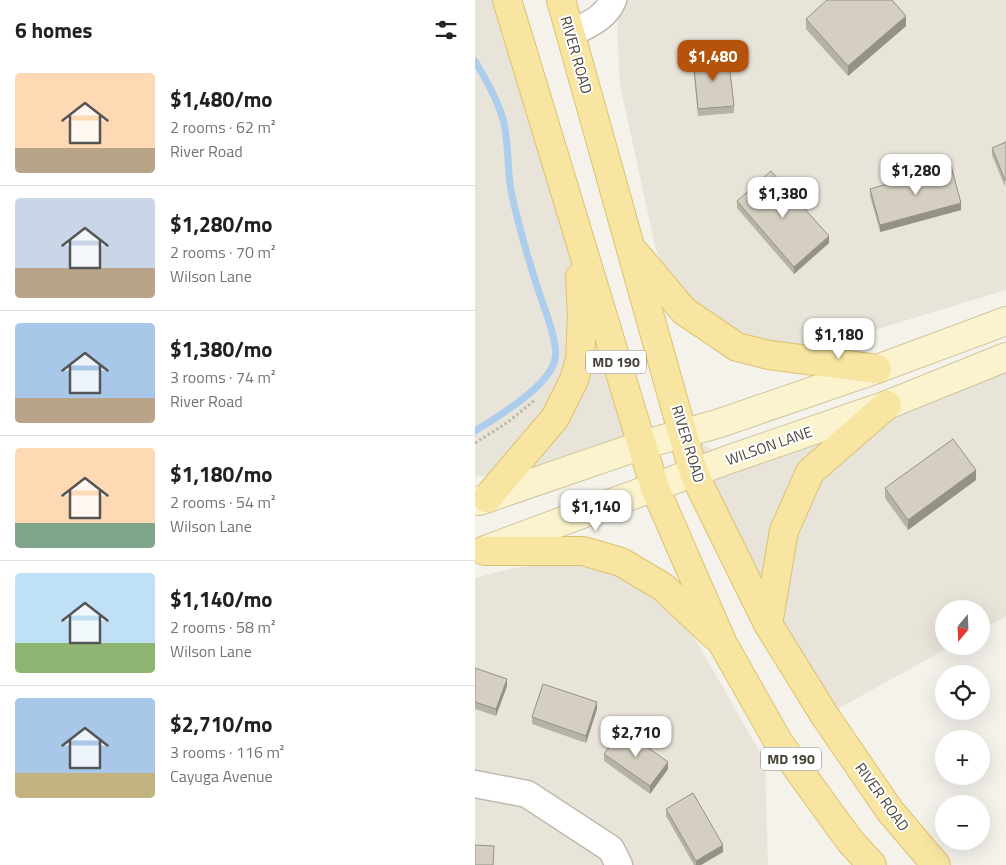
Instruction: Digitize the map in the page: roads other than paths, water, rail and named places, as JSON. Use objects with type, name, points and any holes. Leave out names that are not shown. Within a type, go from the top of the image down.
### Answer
[{"type":"main road","name":"MD 190","points":[[507,0],[655,488],[723,644],[779,743],[850,841],[872,865]]},
{"type":"main road","name":"RIVER ROAD","points":[[561,0],[694,474],[768,624],[825,716],[890,811],[936,865]]},
{"type":"main road","points":[[481,500],[555,418],[574,380],[580,360],[582,317],[578,235]]},
{"type":"main road","points":[[630,247],[684,311],[737,348],[769,355],[877,369]]},
{"type":"main road","points":[[481,500],[642,445],[717,424],[877,369],[1006,321]]},
{"type":"main road","name":"WILSON LANE","points":[[480,552],[694,474],[730,459],[887,405],[1006,357]]},
{"type":"main road","points":[[768,624],[784,532],[810,472],[887,405]]},
{"type":"main road","points":[[480,552],[583,550],[621,562],[663,587],[723,644]]},
{"type":"street","points":[[570,34],[601,18],[611,6],[613,0]]},
{"type":"street","points":[[475,784],[527,794],[611,849],[619,865]]},
{"type":"waterway","points":[[475,61],[487,82],[503,119],[511,191],[526,251],[549,322],[556,352],[551,369],[533,390],[509,409],[475,431]]}]
